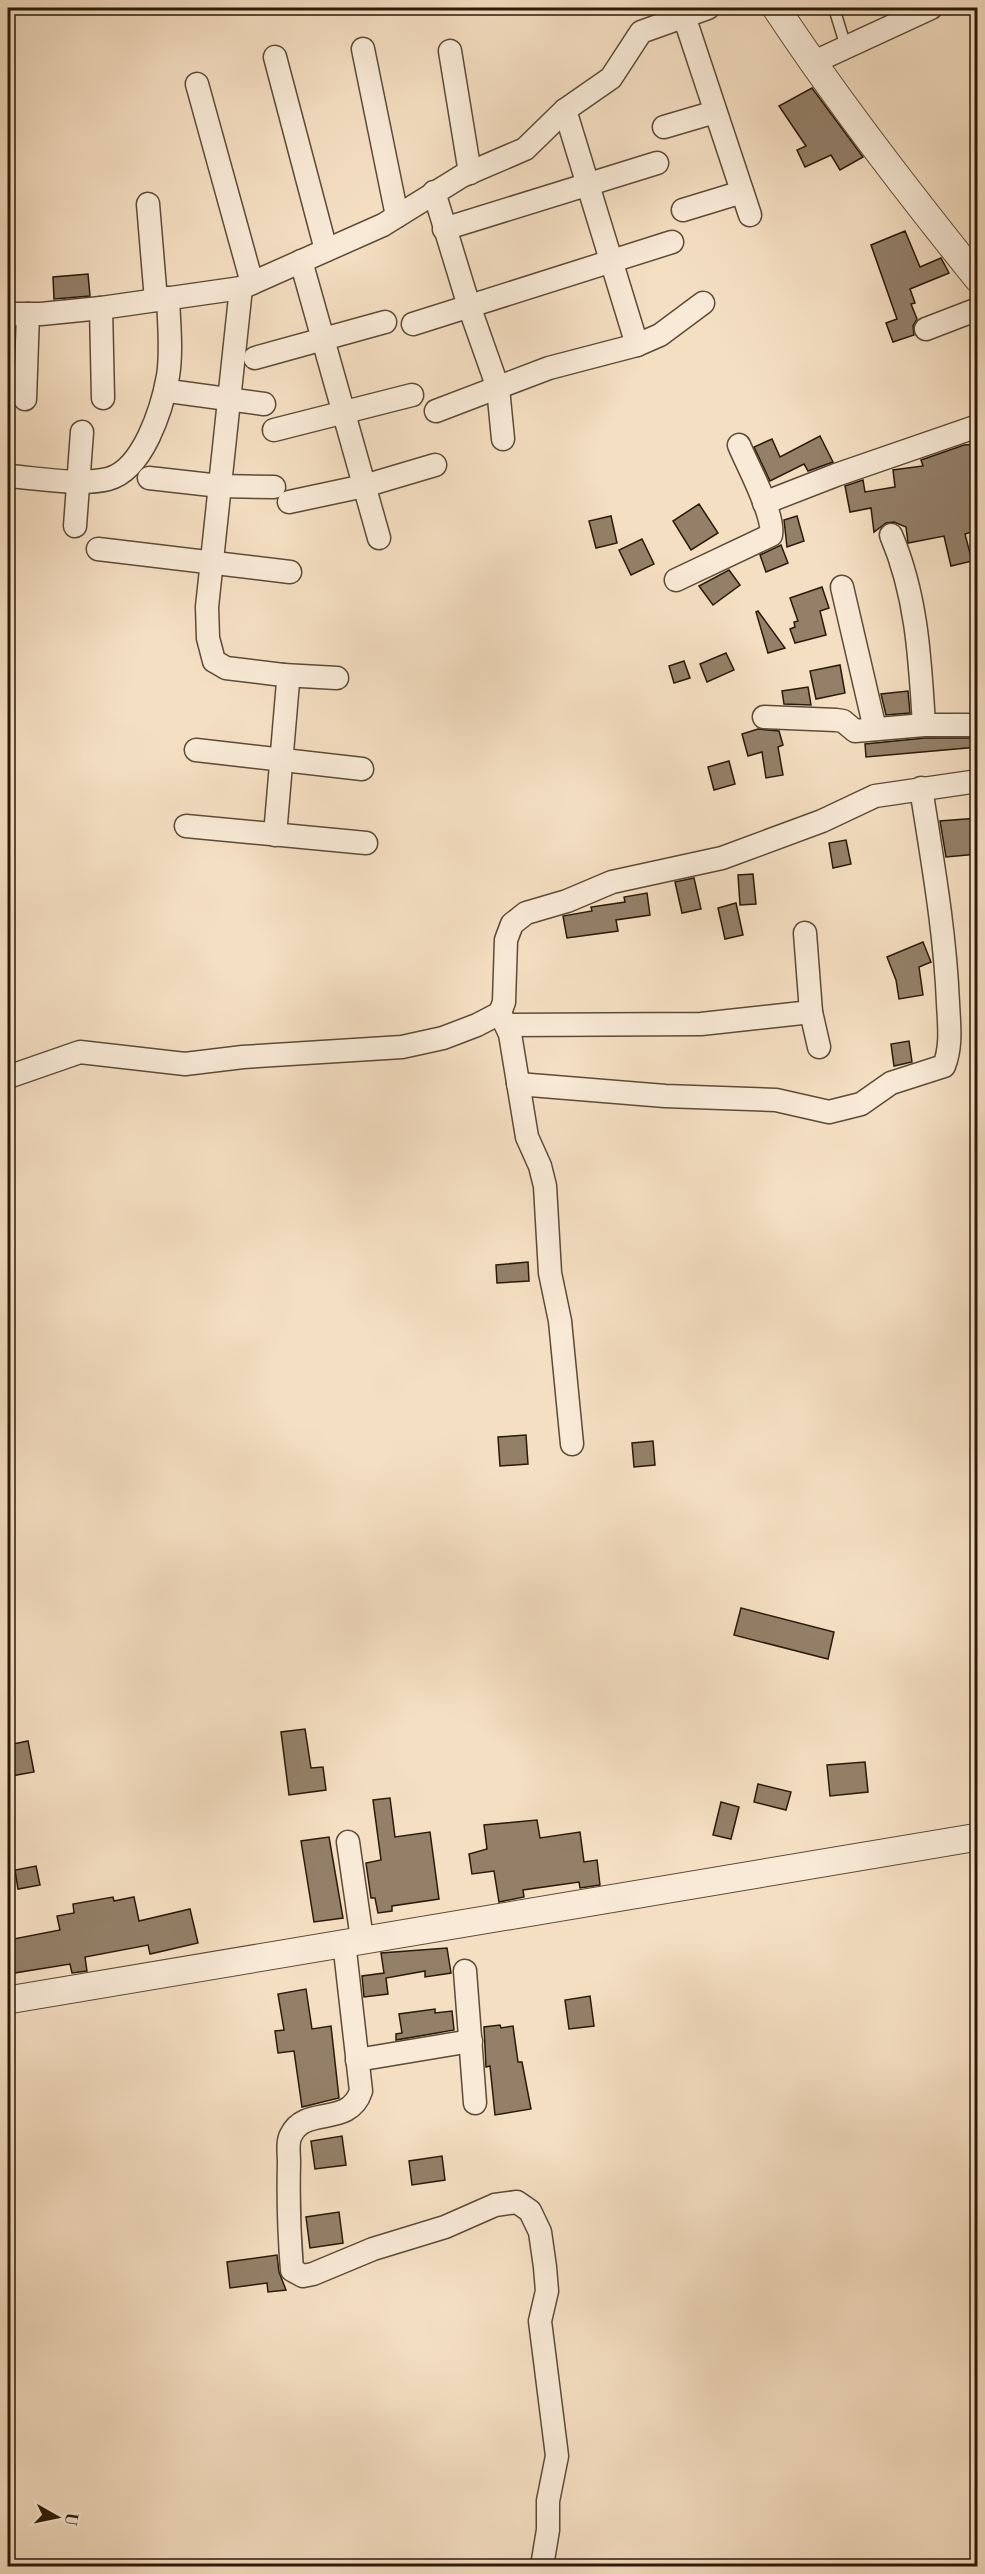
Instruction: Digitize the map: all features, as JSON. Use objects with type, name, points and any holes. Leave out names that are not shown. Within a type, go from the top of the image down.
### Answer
[{"type":"street","points":[[26,399],[18,314],[102,308],[246,286],[383,225],[434,192],[525,148],[565,111],[611,78],[641,32],[708,8]]},
{"type":"street","points":[[776,8],[812,63],[904,187],[978,279]]},
{"type":"street","points":[[812,63],[931,8]]},
{"type":"street","points":[[684,16],[750,215]]},
{"type":"street","points":[[363,49],[397,216]]},
{"type":"street","points":[[450,51],[470,173]]},
{"type":"street","points":[[274,57],[326,250]]},
{"type":"street","points":[[197,84],[246,286],[229,400],[207,607],[208,638],[214,661],[226,668],[283,675],[337,678]]},
{"type":"street","points":[[565,111],[637,345]]},
{"type":"street","points":[[664,127],[716,112]]},
{"type":"street","points":[[444,229],[657,163]]},
{"type":"street","points":[[434,192],[469,306],[498,388],[504,439]]},
{"type":"street","points":[[683,210],[742,192]]},
{"type":"street","points":[[8,476],[78,480],[109,479],[127,471],[147,442],[168,376],[162,299],[148,204]]},
{"type":"street","points":[[413,324],[672,242]]},
{"type":"street","points":[[301,261],[379,538]]},
{"type":"street","points":[[436,411],[549,368],[637,345],[660,335],[703,303]]},
{"type":"street","points":[[102,308],[104,398]]},
{"type":"street","points":[[926,329],[978,309]]},
{"type":"street","points":[[255,358],[385,322]]},
{"type":"street","points":[[176,392],[264,404]]},
{"type":"street","points":[[274,430],[412,396]]},
{"type":"street","points":[[764,503],[836,475],[978,426]]},
{"type":"street","points":[[75,526],[82,432]]},
{"type":"street","points":[[676,580],[771,535],[771,525],[764,503],[739,445]]},
{"type":"street","points":[[149,478],[282,494],[364,486],[435,465]]},
{"type":"street","points":[[891,535],[899,554],[918,629],[924,725]]},
{"type":"street","points":[[98,549],[290,572]]},
{"type":"street","points":[[842,587],[875,729]]},
{"type":"street","points":[[275,835],[288,686],[283,675]]},
{"type":"street","points":[[764,717],[843,721],[855,731],[924,725],[978,724]]},
{"type":"street","points":[[196,750],[362,769]]},
{"type":"street","points":[[572,1444],[561,1329],[550,1274],[545,1186],[540,1166],[527,1137],[504,1019],[506,940],[512,924],[526,912],[567,901],[612,882],[722,858],[822,821],[875,796],[978,781]]},
{"type":"street","points":[[518,1084],[665,1096],[776,1100],[829,1112],[861,1104],[891,1083],[944,1066],[949,1054],[950,1039],[946,960],[921,788]]},
{"type":"street","points":[[186,826],[366,843]]},
{"type":"street","points":[[805,933],[811,1012],[819,1047]]},
{"type":"street","points":[[8,1077],[80,1052],[185,1064],[243,1057],[402,1047],[443,1038],[477,1025],[504,1019],[700,1024],[811,1012]]},
{"type":"street","points":[[8,2000],[353,1940],[582,1905],[978,1837]]},
{"type":"street","points":[[348,1842],[357,2060],[361,2091],[357,2104],[349,2110],[299,2124],[290,2136],[287,2212],[292,2270],[303,2276],[313,2274],[373,2249],[445,2227],[495,2205],[517,2202],[530,2211],[540,2232],[545,2267],[547,2291],[540,2321],[557,2456],[548,2501],[548,2530],[542,2566]]},
{"type":"street","points":[[465,1971],[475,2103]]},
{"type":"street","points":[[357,2060],[471,2041]]},
{"type":"lane","points":[[834,8],[846,46]]},
{"type":"building","points":[[812,88],[863,157],[840,170],[831,155],[805,167],[797,150],[806,146],[779,106]]},
{"type":"building","points":[[905,231],[920,267],[941,258],[949,273],[910,289],[915,303],[911,304],[917,319],[913,326],[914,335],[893,342],[886,323],[897,319],[871,245]]},
{"type":"building","points":[[88,274],[90,296],[54,299],[53,277]]},
{"type":"building","points":[[820,436],[833,462],[808,471],[804,464],[770,481],[754,447],[772,439],[780,457]]},
{"type":"building","points":[[978,444],[978,530],[965,534],[972,561],[951,566],[944,536],[908,543],[906,527],[894,522],[886,523],[874,532],[871,508],[850,512],[845,486],[863,480],[865,492],[895,487],[893,470],[923,466],[921,460],[964,445]]},
{"type":"building","points":[[699,504],[718,533],[691,550],[673,521]]},
{"type":"building","points":[[611,516],[617,543],[596,548],[589,521]]},
{"type":"building","points":[[797,516],[804,541],[787,547],[784,520]]},
{"type":"building","points":[[642,539],[654,564],[631,575],[619,550]]},
{"type":"building","points":[[781,545],[788,563],[766,572],[760,555]]},
{"type":"building","points":[[729,570],[740,585],[713,605],[699,586]]},
{"type":"building","points":[[822,587],[829,608],[820,611],[826,635],[795,643],[790,629],[795,627],[794,622],[798,621],[790,598]]},
{"type":"building","points":[[758,611],[785,648],[768,653],[756,612]]},
{"type":"building","points":[[726,653],[734,670],[707,682],[700,664]]},
{"type":"building","points":[[684,661],[690,678],[674,683],[669,666]]},
{"type":"building","points":[[840,665],[845,693],[816,699],[810,671]]},
{"type":"building","points":[[808,687],[811,705],[784,704],[782,691]]},
{"type":"building","points":[[908,691],[910,713],[886,715],[881,694]]},
{"type":"building","points":[[758,729],[779,731],[783,745],[778,747],[783,775],[766,778],[762,752],[748,756],[742,734]]},
{"type":"building","points":[[925,738],[976,738],[978,747],[866,757],[865,744]]},
{"type":"building","points":[[729,761],[735,784],[714,790],[708,767]]},
{"type":"building","points":[[978,818],[978,854],[946,857],[940,821]]},
{"type":"building","points":[[846,840],[851,864],[833,868],[829,843]]},
{"type":"building","points":[[753,874],[756,904],[740,905],[738,875]]},
{"type":"building","points":[[694,878],[701,909],[682,913],[675,882]]},
{"type":"building","points":[[647,893],[650,915],[616,920],[618,931],[567,938],[563,916],[592,911],[591,907],[625,902],[624,897]]},
{"type":"building","points":[[736,903],[743,935],[725,939],[718,908]]},
{"type":"building","points":[[923,942],[931,962],[919,967],[923,995],[899,999],[896,980],[887,957]]},
{"type":"building","points":[[909,1041],[912,1062],[894,1066],[891,1044]]},
{"type":"building","points":[[528,1262],[529,1281],[497,1283],[496,1265]]},
{"type":"building","points":[[526,1435],[528,1464],[500,1466],[498,1437]]},
{"type":"building","points":[[653,1441],[655,1465],[634,1467],[632,1443]]},
{"type":"building","points":[[741,1608],[834,1632],[828,1659],[734,1635]]},
{"type":"building","points":[[305,1729],[311,1768],[323,1767],[326,1790],[289,1795],[281,1732]]},
{"type":"building","points":[[28,1741],[34,1772],[11,1776],[8,1745]]},
{"type":"building","points":[[865,1762],[868,1792],[830,1796],[827,1765]]},
{"type":"building","points":[[758,1784],[791,1792],[786,1810],[754,1802]]},
{"type":"building","points":[[390,1798],[395,1837],[430,1832],[439,1899],[392,1906],[392,1911],[378,1913],[375,1898],[371,1898],[366,1863],[381,1860],[373,1800]]},
{"type":"building","points":[[721,1802],[739,1807],[731,1839],[713,1835]]},
{"type":"building","points":[[537,1820],[540,1838],[580,1832],[584,1862],[597,1860],[600,1885],[580,1888],[579,1882],[523,1890],[524,1897],[499,1902],[494,1871],[472,1874],[469,1854],[487,1849],[484,1825]]},
{"type":"building","points":[[329,1837],[343,1918],[314,1922],[301,1841]]},
{"type":"building","points":[[36,1866],[40,1885],[18,1889],[15,1870]]},
{"type":"building","points":[[113,1897],[114,1901],[134,1897],[139,1921],[190,1909],[198,1943],[150,1954],[148,1945],[85,1957],[87,1971],[72,1973],[70,1964],[8,1974],[8,1940],[60,1930],[57,1916],[74,1913],[73,1904]]},
{"type":"building","points":[[447,1948],[451,1973],[425,1977],[425,1971],[386,1978],[388,1994],[364,1997],[362,1976],[384,1973],[381,1953]]},
{"type":"building","points":[[306,1989],[312,2029],[331,2026],[339,2098],[302,2107],[294,2051],[278,2053],[275,2031],[284,2030],[278,1994]]},
{"type":"building","points":[[590,1996],[594,2026],[569,2029],[565,2000]]},
{"type":"building","points":[[435,2009],[435,2013],[452,2011],[454,2030],[396,2040],[396,2034],[402,2033],[399,2014]]},
{"type":"building","points":[[500,2025],[501,2028],[513,2026],[518,2062],[522,2062],[531,2109],[495,2115],[490,2066],[486,2067],[484,2027]]},
{"type":"building","points":[[342,2136],[346,2165],[315,2169],[311,2141]]},
{"type":"building","points":[[442,2156],[445,2180],[412,2185],[409,2161]]},
{"type":"building","points":[[339,2212],[343,2243],[310,2248],[306,2217]]},
{"type":"building","points":[[277,2255],[279,2272],[286,2290],[268,2292],[267,2283],[230,2288],[227,2262]]}]
